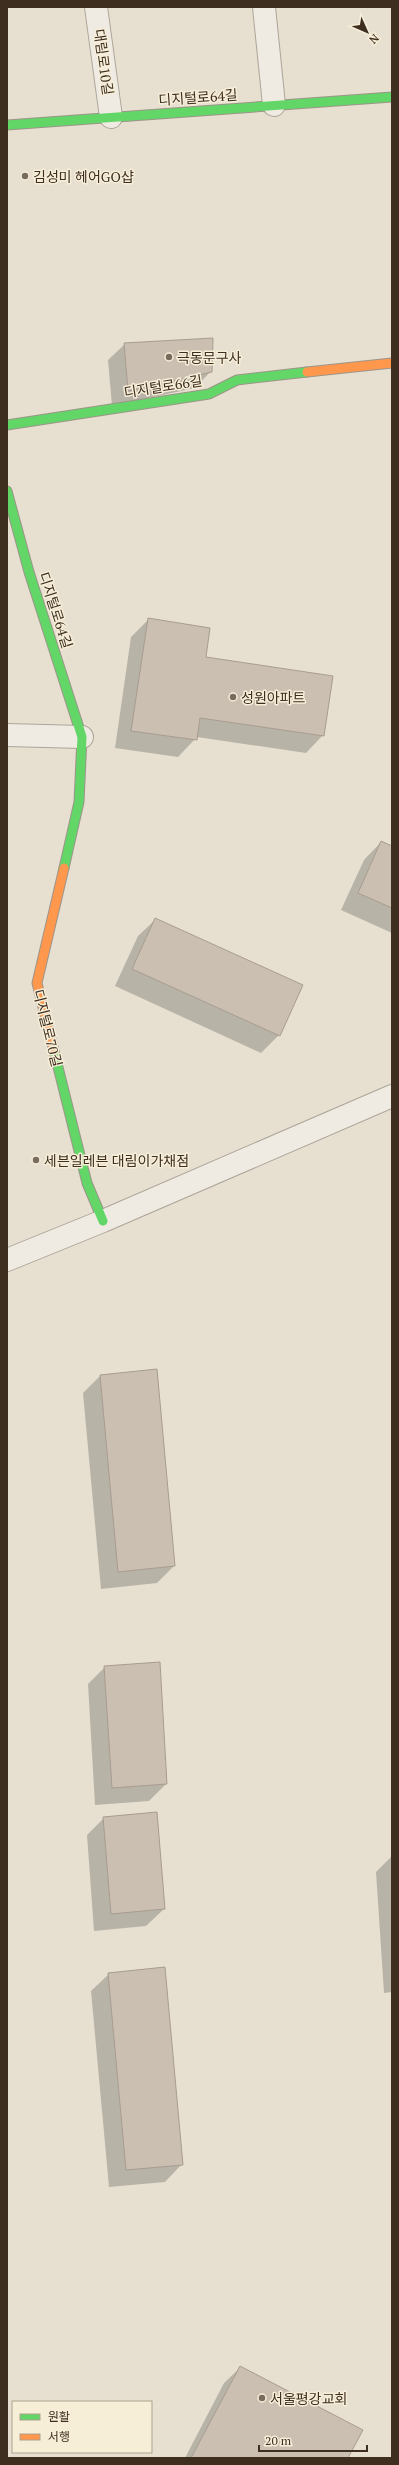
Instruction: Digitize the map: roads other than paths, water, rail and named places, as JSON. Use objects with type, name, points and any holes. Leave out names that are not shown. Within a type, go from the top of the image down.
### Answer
[{"type":"street","name":"대림로10길","points":[[96,7],[112,117]]},
{"type":"street","points":[[264,7],[274,105]]},
{"type":"street","name":"디지털로64길","points":[[7,125],[392,96]]},
{"type":"street","name":"디지털로66길","points":[[7,425],[209,394],[237,380],[392,363]]},
{"type":"street","name":"디지털로64길","points":[[7,491],[29,572],[82,737]]},
{"type":"street","points":[[7,735],[82,737]]},
{"type":"street","name":"디지털로70길","points":[[82,737],[79,802],[37,983],[87,1183],[103,1221]]},
{"type":"street","points":[[7,1260],[103,1221],[392,1096]]},
{"type":"place","name":"김성미 헤어GO샵","points":[[25,176]]},
{"type":"place","name":"극동문구사","points":[[169,357]]},
{"type":"place","name":"성원아파트","points":[[233,697]]},
{"type":"place","name":"세븐일레븐 대림이가채점","points":[[36,1160]]},
{"type":"place","name":"서울평강교회","points":[[262,2398]]}]
